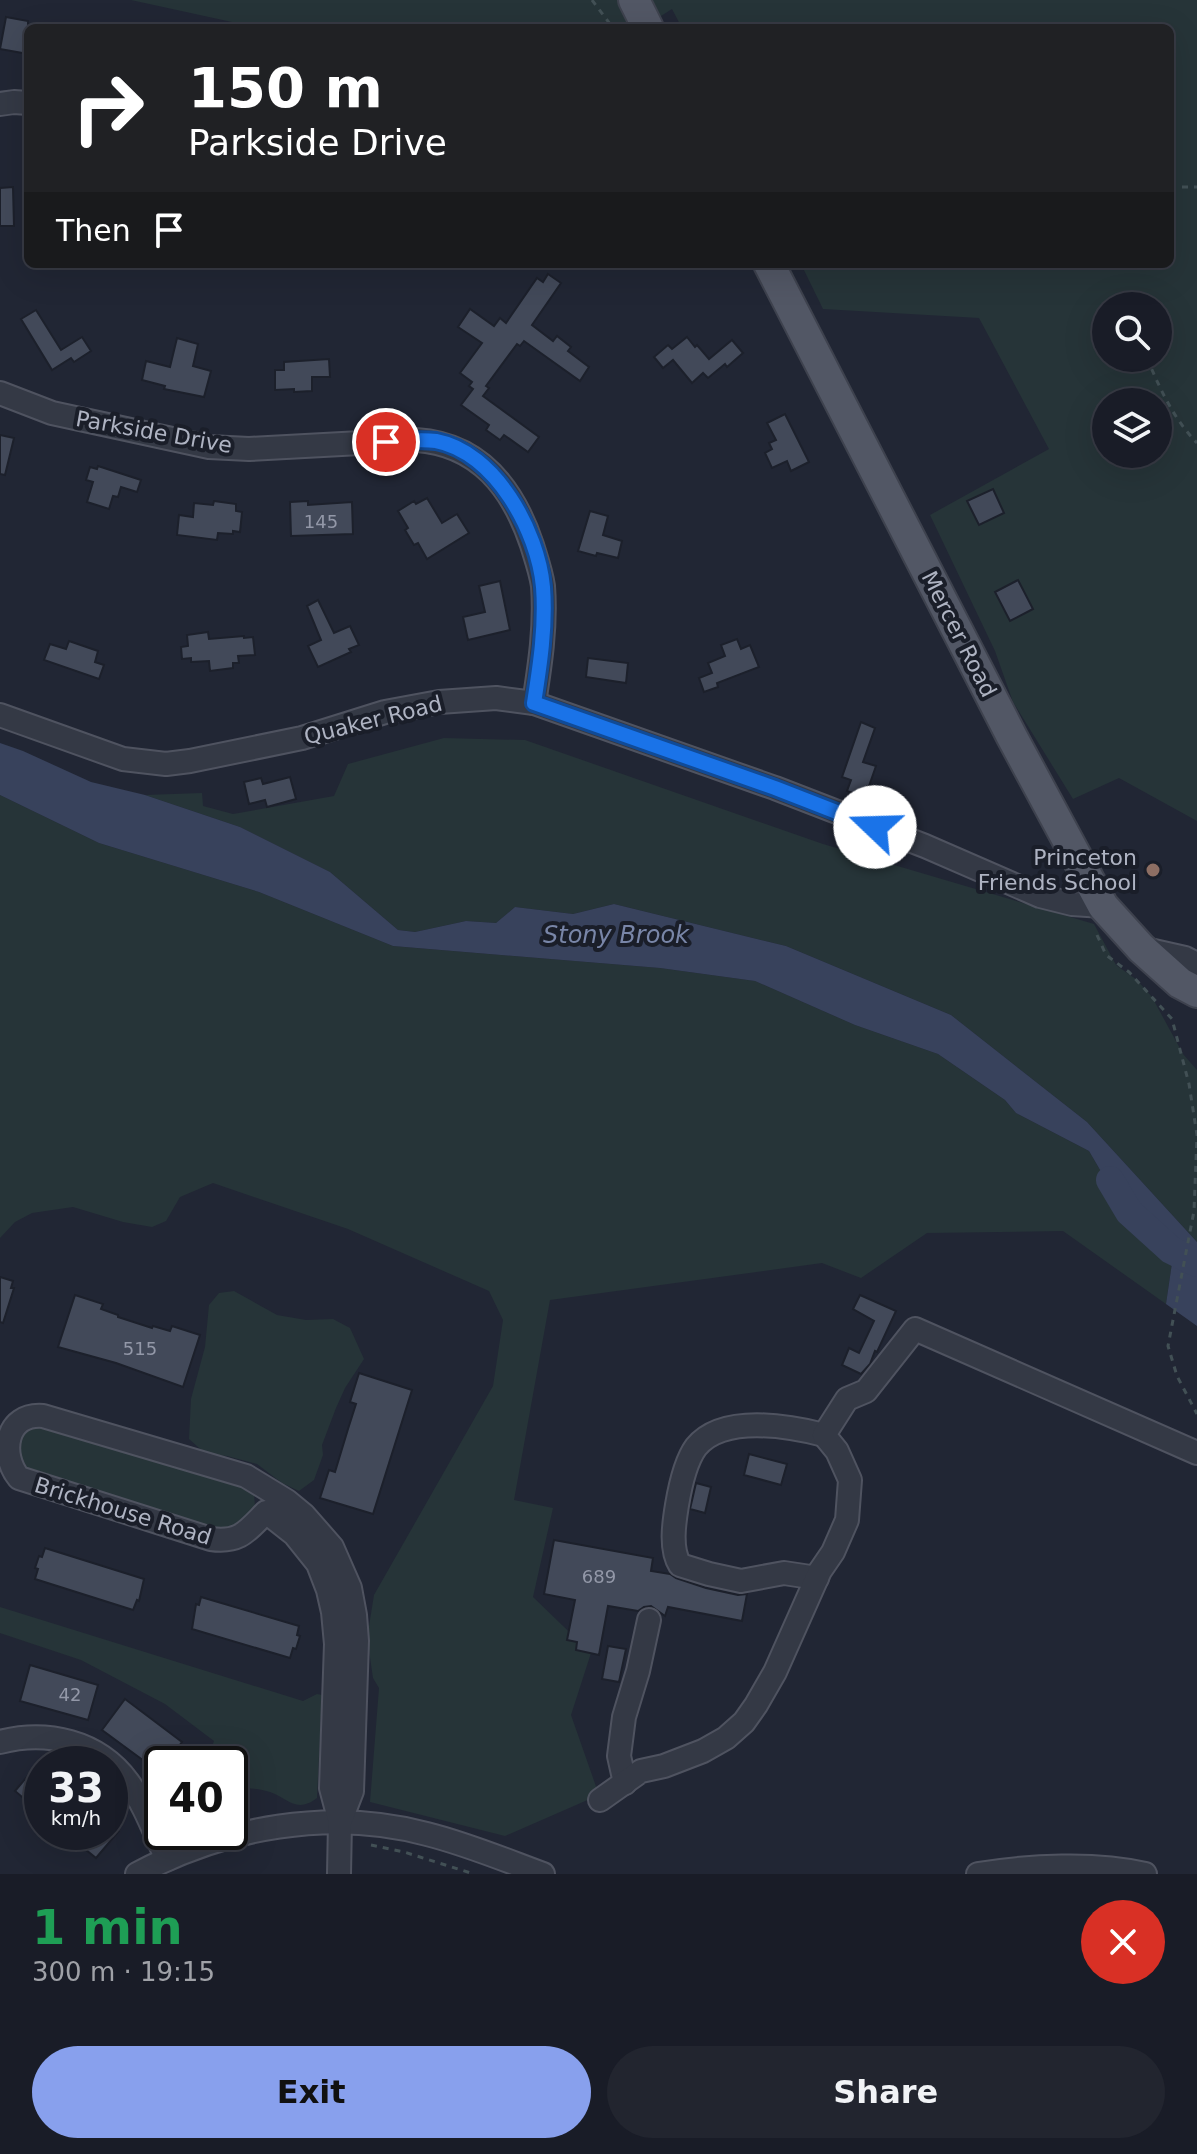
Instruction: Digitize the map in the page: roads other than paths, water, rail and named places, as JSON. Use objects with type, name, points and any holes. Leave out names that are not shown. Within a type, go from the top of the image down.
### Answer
[{"type":"main road","points":[[634,0],[646,24]]},
{"type":"main road","name":"Mercer Road","points":[[771,268],[1005,723],[1103,906],[1141,948],[1193,979],[1197,1017]]},
{"type":"street","points":[[0,104],[24,103]]},
{"type":"street","name":"Parkside Drive","points":[[0,393],[52,413],[209,447],[249,449],[416,440],[436,441],[468,454],[503,486],[516,506],[543,583],[543,644],[534,703]]},
{"type":"street","name":"Quaker Road","points":[[0,715],[123,759],[166,764],[302,738],[385,712],[439,702],[496,698],[534,703],[775,788],[925,846],[1040,896],[1072,904],[1103,906]]},
{"type":"street","points":[[824,1435],[847,1399],[866,1391],[915,1329],[1197,1453]]},
{"type":"street","name":"Brickhouse Road","points":[[269,1501],[237,1538],[227,1541],[211,1539],[19,1478],[6,1465],[5,1440],[17,1422],[33,1415],[43,1416],[246,1476],[269,1501],[304,1515],[332,1547],[332,1570],[350,1588],[357,1641],[352,1791],[340,1822],[339,1874]]},
{"type":"street","points":[[600,1800],[641,1771],[703,1751],[726,1738],[744,1722],[775,1672],[847,1520],[850,1480],[837,1451],[824,1435],[767,1424],[724,1430],[703,1440],[693,1451],[679,1488],[674,1521],[680,1565],[741,1581],[784,1573],[817,1578]]},
{"type":"street","points":[[625,1783],[619,1756],[624,1717],[649,1620]]},
{"type":"street","points":[[0,1742],[37,1736],[56,1738],[99,1754],[128,1781],[167,1859]]},
{"type":"street","points":[[137,1874],[198,1847],[259,1829],[340,1822],[387,1825],[425,1833],[543,1874]]},
{"type":"street","points":[[978,1874],[1038,1867],[1091,1868],[1145,1874]]},
{"type":"water","name":"Stony Brook","points":[[0,743],[91,782],[145,795],[240,827],[330,872],[398,930],[415,932],[466,921],[496,923],[515,907],[573,914],[614,904],[786,946],[951,1015],[1087,1122],[1197,1242],[1197,1326],[1166,1304],[1171,1250],[1120,1204],[1089,1151],[1016,1113],[1005,1100],[938,1054],[855,1025],[755,981],[660,968],[393,946],[259,892],[99,843],[0,795]]},
{"type":"waterway","name":"Stony Brook","points":[[1110,1180],[1129,1212],[1171,1250],[1197,1263]]},
{"type":"place","name":"Princeton Friends School","points":[[1153,870]]}]
